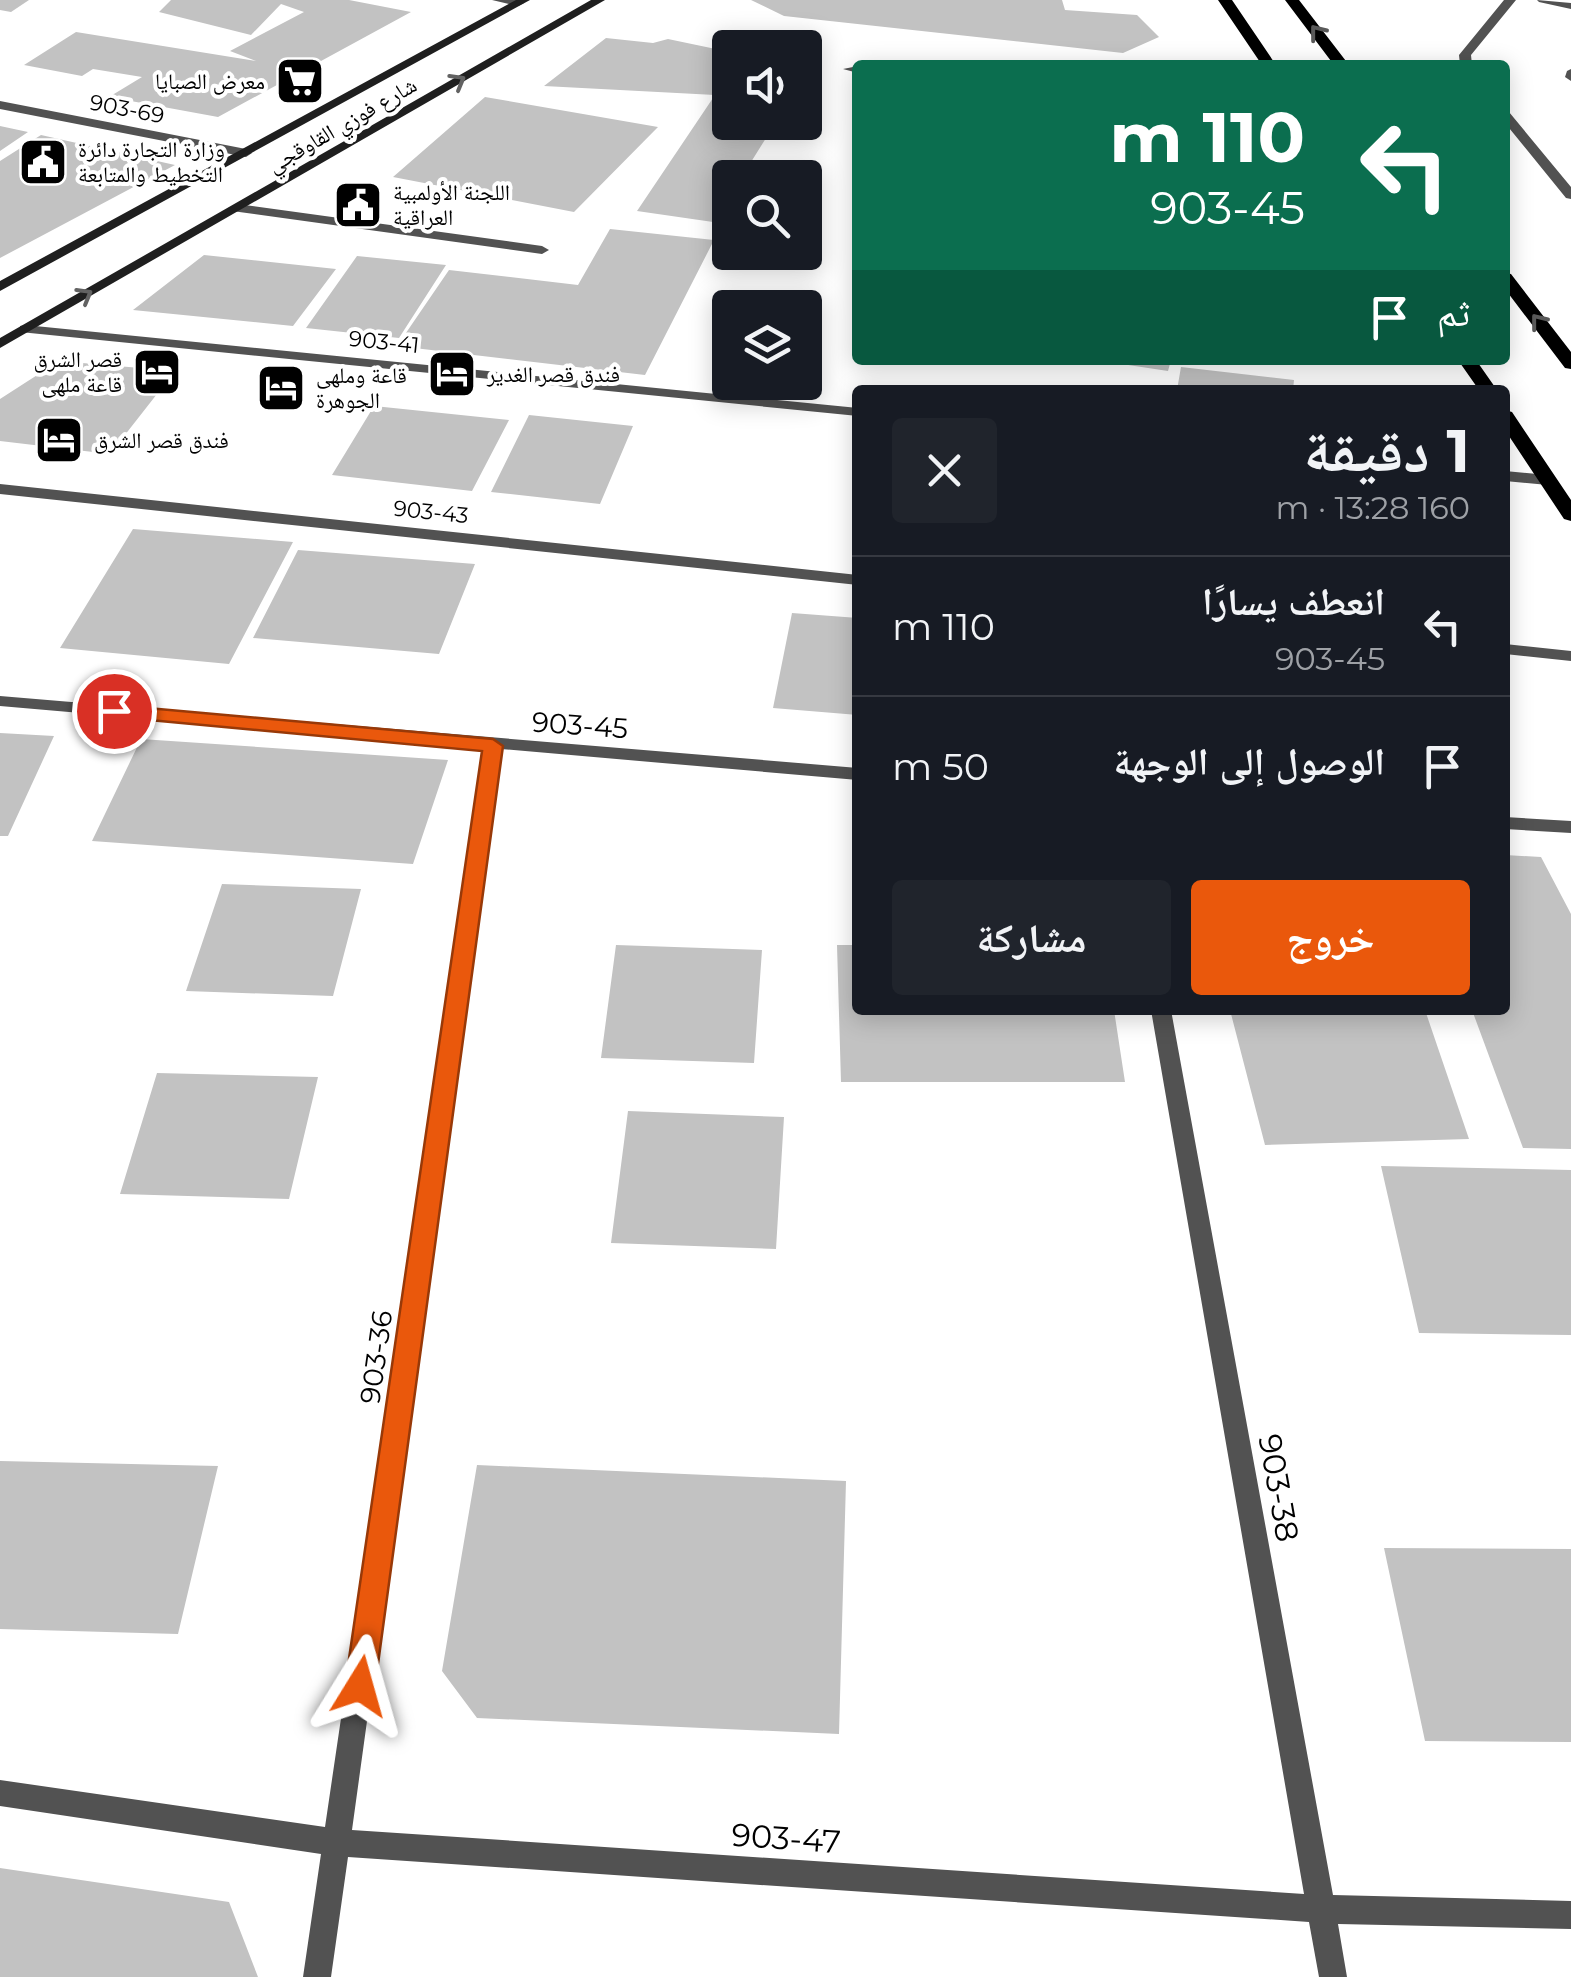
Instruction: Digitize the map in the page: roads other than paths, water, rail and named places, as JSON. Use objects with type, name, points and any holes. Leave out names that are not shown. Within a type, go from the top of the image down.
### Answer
[{"type":"main road","points":[[1225,0],[1265,60]]},
{"type":"main road","points":[[1292,0],[1338,60]]},
{"type":"main road","points":[[1510,285],[1571,364]]},
{"type":"main road","points":[[1510,423],[1571,514]]},
{"type":"street","points":[[498,0],[521,2]]},
{"type":"street","name":"شارع فوزي القاوقجي","points":[[0,344],[599,0]]},
{"type":"street","points":[[1466,60],[1465,55],[1510,0]]},
{"type":"street","points":[[1543,0],[1571,6]]},
{"type":"street","name":"شارع فوزي القاوقجي","points":[[0,287],[521,2]]},
{"type":"street","name":"903-69","points":[[0,105],[246,152]]},
{"type":"street","points":[[1510,121],[1571,194]]},
{"type":"street","points":[[237,208],[542,250]]},
{"type":"street","name":"903-41","points":[[25,330],[852,411]]},
{"type":"street","points":[[1510,476],[1548,480]]},
{"type":"street","name":"903-43","points":[[0,489],[852,579]]},
{"type":"street","points":[[1510,650],[1571,656]]},
{"type":"street","name":"903-45","points":[[0,701],[493,746],[852,774]]},
{"type":"street","name":"903-36","points":[[317,1977],[493,746]]},
{"type":"street","points":[[1510,822],[1571,828]]},
{"type":"street","name":"903-38","points":[[1162,1015],[1333,1977]]},
{"type":"street","name":"903-47","points":[[0,1793],[338,1842],[1321,1909],[1571,1915]]},
{"type":"place","name":"معرض الصبايا","points":[[300,81]]},
{"type":"place","name":"وزارة التجارة دائرة التخطيط والمتابعة","points":[[43,162]]},
{"type":"place","name":"اللجنة الأولمبية العراقية","points":[[358,205]]},
{"type":"place","name":"قصر الشرق قاعة ملهى","points":[[157,372]]},
{"type":"place","name":"فندق قصر الغدير","points":[[452,374]]},
{"type":"place","name":"قاعة وملهى الجوهرة","points":[[281,388]]},
{"type":"place","name":"فندق قصر الشرق","points":[[59,440]]}]
